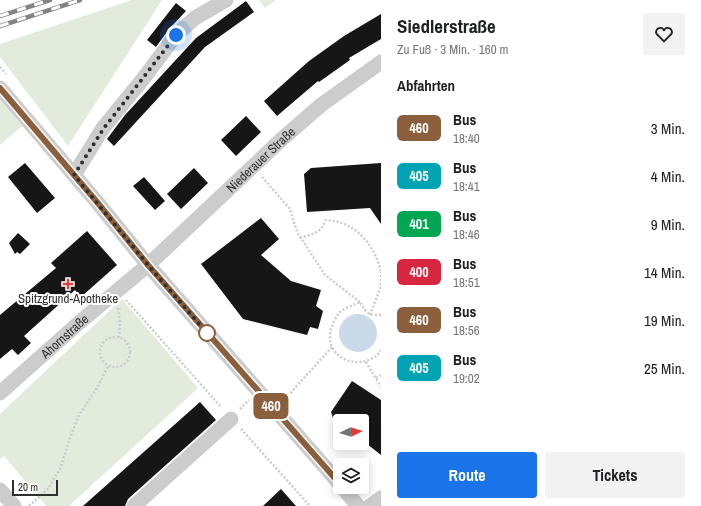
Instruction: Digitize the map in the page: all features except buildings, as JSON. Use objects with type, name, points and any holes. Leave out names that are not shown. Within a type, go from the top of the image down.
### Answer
[{"type":"street","points":[[74,175],[104,128],[176,35],[195,18],[226,0]]},
{"type":"street","name":"Niederauer Straße","points":[[148,265],[252,167],[321,105],[381,62]]},
{"type":"street","points":[[0,88],[148,265],[333,476]]},
{"type":"street","name":"Ahornstraße","points":[[0,393],[117,290],[148,265]]},
{"type":"street","points":[[134,506],[231,418]]},
{"type":"street","points":[[0,490],[14,506]]},
{"type":"street","points":[[348,494],[358,506]]},
{"type":"street","points":[[370,506],[381,498]]},
{"type":"path","points":[[252,167],[290,209],[296,232],[325,275],[360,302],[365,311],[370,315],[381,315]]},
{"type":"path","points":[[300,238],[315,233],[321,229],[326,220],[336,220],[352,228],[363,237],[371,246],[378,259],[381,272],[381,286],[370,315]]},
{"type":"path","points":[[117,290],[120,323],[119,337]]},
{"type":"path","points":[[117,290],[310,506]]},
{"type":"path","points":[[360,302],[340,311],[332,324],[329,337],[332,347],[339,356],[348,361],[366,362],[373,359],[381,350]]},
{"type":"path","points":[[119,337],[128,345],[130,356],[127,362],[119,367],[108,366],[103,362],[100,356],[102,344],[108,338],[119,337]]},
{"type":"path","points":[[285,399],[332,347]]},
{"type":"path","points":[[366,362],[381,387]]},
{"type":"path","points":[[28,506],[47,490],[60,470],[79,415],[97,388],[108,366]]},
{"type":"path","points":[[376,378],[381,375]]},
{"type":"shaded area","points":[[132,0],[162,0],[68,146],[0,57],[0,44]]},
{"type":"shaded area","points":[[259,0],[276,0],[265,8]]},
{"type":"shaded area","points":[[0,100],[22,126],[0,145]]},
{"type":"shaded area","points":[[122,299],[198,388],[69,506],[46,506],[4,456],[0,459],[0,414]]},
{"type":"water","points":[[358,314],[371,320],[377,333],[371,346],[358,352],[345,346],[339,333],[345,320]]},
{"type":"railway","points":[[0,16],[50,0]]},
{"type":"railway","points":[[0,26],[80,0]]},
{"type":"bus line","name":"460","points":[[0,88],[97,202],[148,265],[333,476]]},
{"type":"place","name":"Spitzgrund-Apotheke","points":[[68,284]]},
{"type":"route","points":[[176,35],[104,128],[74,175],[148,265],[207,333]]}]
